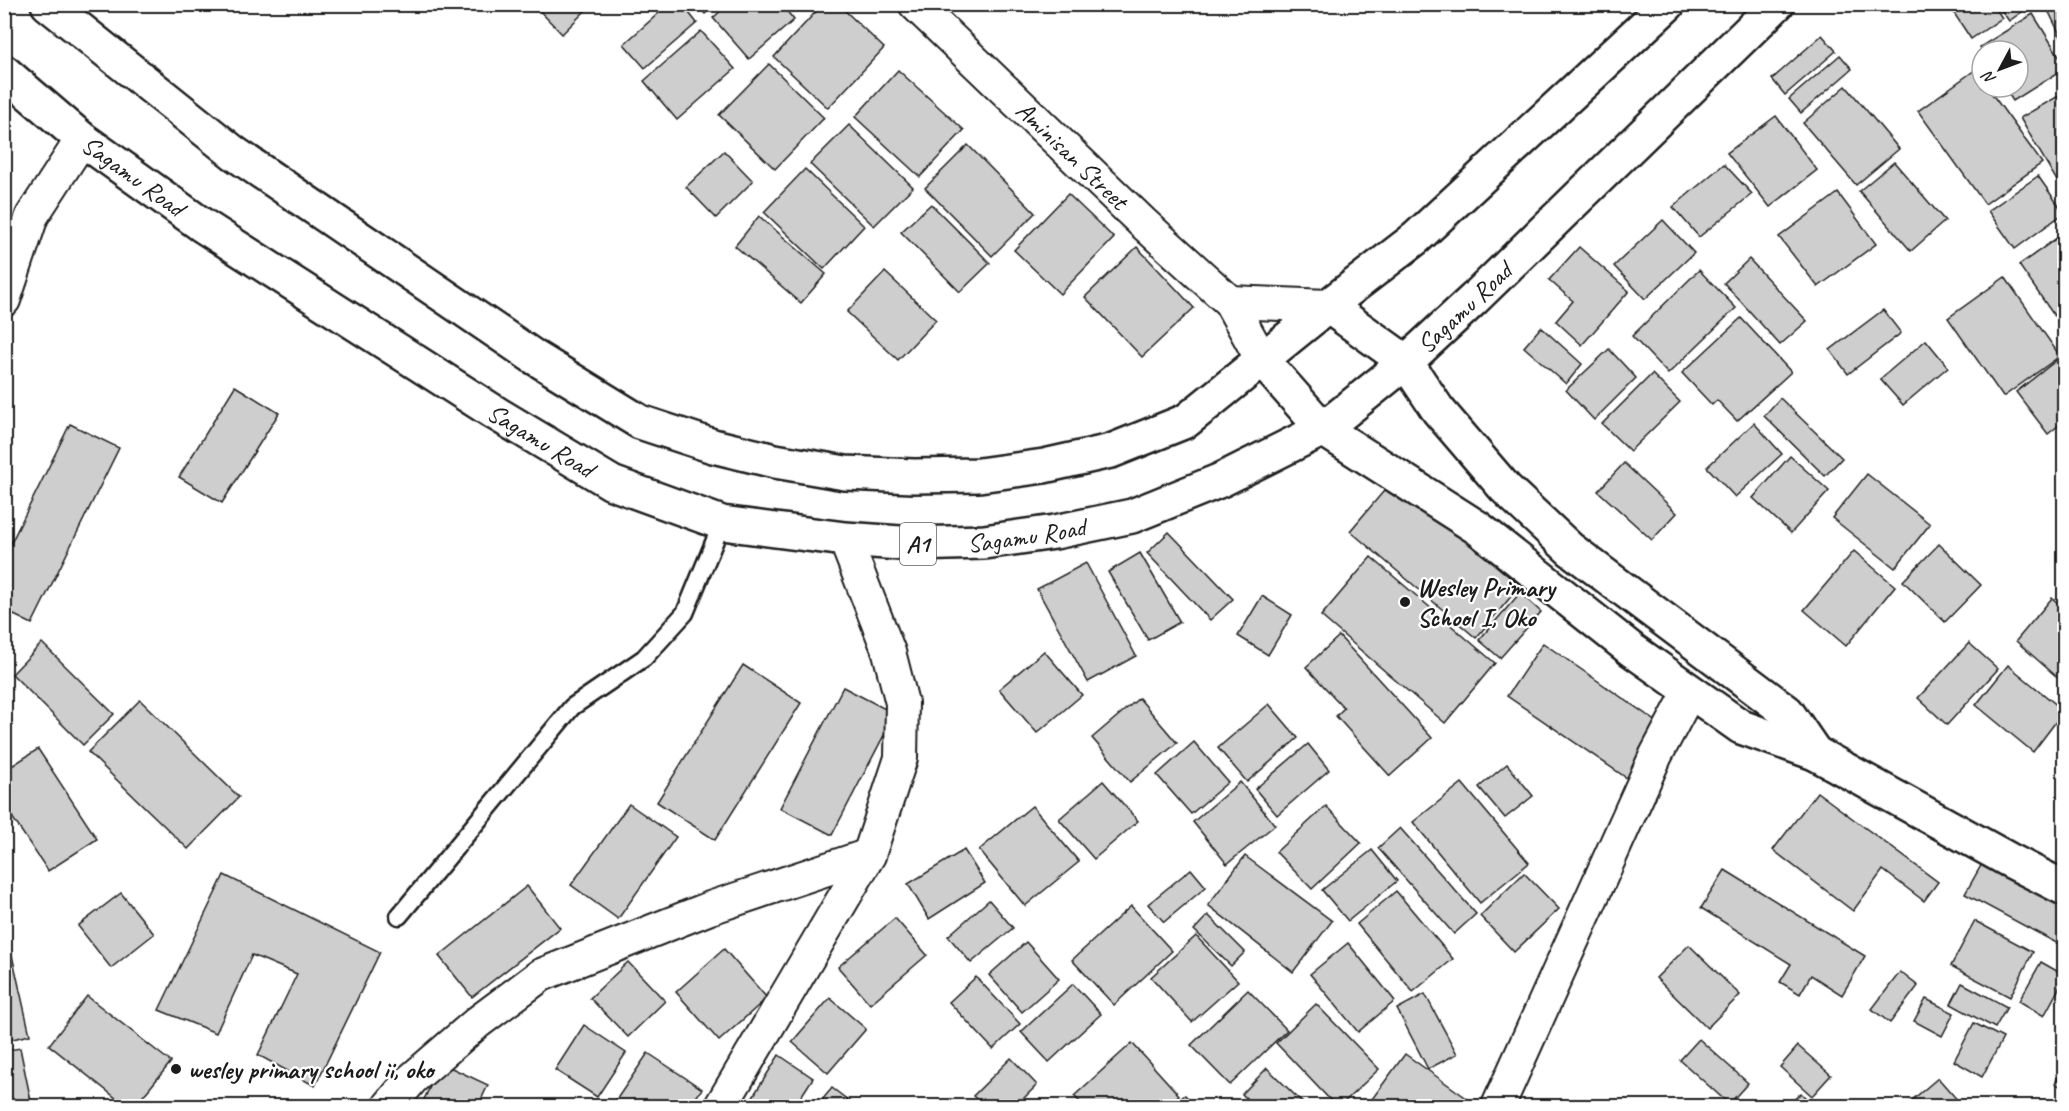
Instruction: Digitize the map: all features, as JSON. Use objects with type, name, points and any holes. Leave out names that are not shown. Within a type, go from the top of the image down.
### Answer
[{"type":"main road","points":[[48,4],[234,153],[534,357],[640,422],[713,446],[775,461],[845,473],[915,476],[979,475],[1044,466],[1111,451],[1186,421],[1416,238],[1668,4]]},
{"type":"main road","name":"Sagamu Road","points":[[4,72],[82,139],[202,225],[497,414],[612,483],[722,523],[845,539],[914,544],[984,542],[1056,532],[1132,516],[1221,480],[1323,429],[1406,362],[1474,299],[1777,4]]},
{"type":"main road","points":[[1328,306],[1406,362],[1438,410],[1505,488],[1570,549],[1787,712],[1815,753]]},
{"type":"main road","points":[[1262,360],[1323,429],[1478,528],[1632,650],[1741,727],[1815,753],[2064,888]]},
{"type":"street","name":"Aminisan Street","points":[[915,4],[1142,222],[1230,302],[1262,360]]},
{"type":"street","points":[[4,300],[32,216],[82,139]]},
{"type":"street","points":[[1230,302],[1328,306]]},
{"type":"street","points":[[721,1107],[869,855],[901,758],[902,703],[889,652],[845,539]]},
{"type":"street","points":[[1498,1107],[1656,755],[1690,691]]},
{"type":"street","points":[[389,1107],[412,1078],[478,1022],[541,975],[710,908],[869,855]]},
{"type":"lane","points":[[399,916],[572,707],[645,658],[685,613],[722,523]]},
{"type":"building","points":[[533,4],[592,4],[562,34]]},
{"type":"building","points":[[669,4],[682,4],[697,23],[645,68],[624,44]]},
{"type":"building","points":[[697,4],[716,4],[705,14]]},
{"type":"building","points":[[728,4],[781,4],[794,20],[749,59],[713,18]]},
{"type":"building","points":[[823,4],[838,4],[884,48],[828,108],[774,57]]},
{"type":"building","points":[[1948,4],[1993,4],[2002,18],[1971,39]]},
{"type":"building","points":[[1997,4],[2033,4],[2009,21]]},
{"type":"building","points":[[2045,4],[2064,4],[2064,43]]},
{"type":"building","points":[[2033,14],[2064,64],[2064,69],[2030,90],[2030,39],[1993,39]]},
{"type":"building","points":[[701,31],[735,69],[677,120],[644,81]]},
{"type":"building","points":[[1822,35],[1836,51],[1785,95],[1772,79]]},
{"type":"building","points":[[1840,55],[1852,69],[1801,113],[1789,99]]},
{"type":"building","points":[[769,64],[824,118],[775,169],[719,115]]},
{"type":"building","points":[[898,70],[964,130],[920,177],[855,117]]},
{"type":"building","points":[[1970,74],[1970,99],[1996,99],[2042,163],[1985,204],[1918,111]]},
{"type":"building","points":[[1846,86],[1899,149],[1856,185],[1803,123]]},
{"type":"building","points":[[2062,94],[2064,98],[2064,176],[2057,181],[2020,118]]},
{"type":"building","points":[[1776,116],[1817,170],[1770,207],[1727,153]]},
{"type":"building","points":[[849,125],[913,187],[874,226],[810,164]]},
{"type":"building","points":[[968,145],[1035,213],[992,256],[925,188]]},
{"type":"building","points":[[724,151],[753,181],[716,218],[686,187]]},
{"type":"building","points":[[1894,162],[1945,221],[1911,251],[1859,191]]},
{"type":"building","points":[[1724,164],[1752,194],[1699,237],[1673,207]]},
{"type":"building","points":[[805,169],[864,226],[824,269],[764,212]]},
{"type":"building","points":[[2038,176],[2064,213],[2015,249],[1988,211]]},
{"type":"building","points":[[1838,193],[1876,244],[1818,287],[1779,237]]},
{"type":"building","points":[[1068,194],[1114,238],[1060,294],[1014,250]]},
{"type":"building","points":[[931,204],[990,263],[960,292],[901,232]]},
{"type":"building","points":[[759,216],[826,274],[801,303],[735,246]]},
{"type":"building","points":[[1663,220],[1694,253],[1645,299],[1614,266]]},
{"type":"building","points":[[2064,233],[2064,310],[2055,317],[2019,265]]},
{"type":"building","points":[[1137,247],[1194,308],[1142,357],[1085,297]]},
{"type":"building","points":[[1579,247],[1629,291],[1582,345],[1556,321],[1573,301],[1549,280]]},
{"type":"building","points":[[1749,259],[1807,321],[1780,345],[1724,283]]},
{"type":"building","points":[[1699,270],[1736,308],[1668,374],[1632,336]]},
{"type":"building","points":[[885,272],[936,320],[898,360],[847,312]]},
{"type":"building","points":[[2005,277],[2060,356],[2003,397],[1948,318]]},
{"type":"building","points":[[1883,310],[1901,333],[1848,374],[1830,350]]},
{"type":"building","points":[[1741,318],[1791,372],[1737,421],[1717,400],[1712,405],[1682,373]]},
{"type":"building","points":[[1541,327],[1582,364],[1566,384],[1524,347]]},
{"type":"building","points":[[1926,340],[1948,367],[1903,405],[1880,379]]},
{"type":"building","points":[[1609,349],[1636,378],[1594,420],[1566,390]]},
{"type":"building","points":[[2058,359],[2064,367],[2064,421],[2048,434],[2016,392]]},
{"type":"building","points":[[1652,374],[1680,402],[1630,451],[1602,424]]},
{"type":"building","points":[[235,386],[279,413],[222,503],[179,477]]},
{"type":"building","points":[[1780,398],[1842,458],[1825,476],[1764,416]]},
{"type":"building","points":[[1754,423],[1782,454],[1735,497],[1707,467]]},
{"type":"building","points":[[70,424],[119,448],[32,624],[4,610],[4,557]]},
{"type":"building","points":[[1790,456],[1829,491],[1791,533],[1753,498]]},
{"type":"building","points":[[1624,463],[1677,513],[1652,540],[1598,491]]},
{"type":"building","points":[[1867,474],[1930,524],[1895,568],[1832,518]]},
{"type":"building","points":[[1394,479],[1520,586],[1476,638],[1350,531]]},
{"type":"building","points":[[1169,532],[1233,599],[1210,620],[1147,553]]},
{"type":"building","points":[[1939,544],[1981,585],[1945,622],[1903,581]]},
{"type":"building","points":[[1854,551],[1895,586],[1846,646],[1804,610]]},
{"type":"building","points":[[1140,553],[1180,622],[1148,640],[1108,572]]},
{"type":"building","points":[[1371,557],[1495,663],[1445,723],[1321,616]]},
{"type":"building","points":[[1086,563],[1136,656],[1088,682],[1037,589]]},
{"type":"building","points":[[1520,593],[1541,612],[1500,658],[1479,640]]},
{"type":"building","points":[[1262,596],[1292,615],[1268,655],[1238,636]]},
{"type":"building","points":[[2052,598],[2064,608],[2064,683],[2016,641]]},
{"type":"building","points":[[1339,636],[1432,738],[1390,776],[1336,716],[1344,708],[1306,667]]},
{"type":"building","points":[[42,643],[114,714],[83,745],[12,674]]},
{"type":"building","points":[[1543,643],[1667,729],[1631,781],[1507,696]]},
{"type":"building","points":[[1969,643],[1998,669],[1947,725],[1918,698]]},
{"type":"building","points":[[1044,651],[1082,695],[1037,733],[999,689]]},
{"type":"building","points":[[743,665],[801,703],[715,840],[657,802]]},
{"type":"building","points":[[2008,665],[2064,711],[2033,752],[1976,705]]},
{"type":"building","points":[[843,687],[895,714],[832,835],[780,808]]},
{"type":"building","points":[[1139,698],[1177,743],[1130,782],[1092,738]]},
{"type":"building","points":[[140,700],[239,797],[188,849],[88,752]]},
{"type":"building","points":[[1269,704],[1298,738],[1247,782],[1218,748]]},
{"type":"building","points":[[1194,742],[1228,782],[1191,814],[1157,775]]},
{"type":"building","points":[[1308,744],[1329,770],[1277,815],[1255,789]]},
{"type":"building","points":[[38,749],[97,839],[48,871],[4,805],[4,771]]},
{"type":"building","points":[[1507,764],[1533,796],[1505,818],[1479,787]]},
{"type":"building","points":[[1103,781],[1138,821],[1094,859],[1059,819]]},
{"type":"building","points":[[1240,782],[1275,825],[1227,864],[1193,822]]},
{"type":"building","points":[[1462,783],[1529,863],[1480,903],[1413,822]]},
{"type":"building","points":[[1817,792],[1938,882],[1924,901],[1883,870],[1853,911],[1773,850]]},
{"type":"building","points":[[629,804],[676,837],[618,919],[571,885]]},
{"type":"building","points":[[1032,806],[1079,862],[1025,906],[979,850]]},
{"type":"building","points":[[1326,806],[1361,843],[1312,889],[1276,852]]},
{"type":"building","points":[[1400,828],[1476,914],[1454,934],[1378,848]]},
{"type":"building","points":[[964,850],[985,883],[929,919],[908,884]]},
{"type":"building","points":[[1372,850],[1397,881],[1348,921],[1322,890]]},
{"type":"building","points":[[1245,856],[1332,921],[1293,972],[1208,905]]},
{"type":"building","points":[[1983,862],[2064,905],[2064,947],[1965,894]]},
{"type":"building","points":[[1191,869],[1206,887],[1164,922],[1148,904]]},
{"type":"building","points":[[1725,870],[1865,956],[1842,995],[1811,975],[1800,994],[1780,982],[1791,964],[1701,908]]},
{"type":"building","points":[[1524,873],[1559,909],[1514,952],[1480,916]]},
{"type":"building","points":[[224,875],[380,952],[315,1086],[258,1055],[297,974],[252,955],[216,1033],[159,1010]]},
{"type":"building","points":[[527,886],[560,928],[472,997],[439,956]]},
{"type":"building","points":[[1396,891],[1453,959],[1413,992],[1357,924]]},
{"type":"building","points":[[121,893],[154,934],[111,968],[78,926]]},
{"type":"building","points":[[989,900],[1013,928],[971,963],[948,936]]},
{"type":"building","points":[[1131,906],[1172,951],[1114,1005],[1072,960]]},
{"type":"building","points":[[1208,915],[1245,952],[1231,966],[1194,930]]},
{"type":"building","points":[[895,918],[927,955],[870,1004],[838,967]]},
{"type":"building","points":[[1975,921],[2033,952],[2010,997],[1951,966]]},
{"type":"building","points":[[1196,936],[1238,981],[1192,1022],[1151,977]]},
{"type":"building","points":[[9,942],[30,1035],[4,1041],[4,943]]},
{"type":"building","points":[[1026,942],[1059,979],[1022,1012],[989,975]]},
{"type":"building","points":[[1348,943],[1395,1001],[1358,1032],[1310,974]]},
{"type":"building","points":[[1689,945],[1740,995],[1707,1028],[1656,978]]},
{"type":"building","points":[[724,949],[767,998],[719,1041],[676,992]]},
{"type":"building","points":[[628,962],[665,1001],[628,1037],[590,998]]},
{"type":"building","points":[[2041,962],[2064,975],[2044,1016],[2019,1001]]},
{"type":"building","points":[[1900,972],[1918,986],[1890,1023],[1872,1009]]},
{"type":"building","points":[[976,977],[1020,1024],[993,1049],[949,1002]]},
{"type":"building","points":[[1962,983],[2007,1007],[1995,1028],[1951,1004]]},
{"type":"building","points":[[1073,984],[1101,1014],[1049,1062],[1021,1032]]},
{"type":"building","points":[[1248,990],[1287,1030],[1230,1085],[1191,1045]]},
{"type":"building","points":[[1425,994],[1457,1054],[1428,1069],[1397,1009]]},
{"type":"building","points":[[87,996],[171,1062],[135,1106],[126,1106],[49,1045]]},
{"type":"building","points":[[830,998],[866,1029],[828,1073],[792,1042]]},
{"type":"building","points":[[1926,999],[1954,1013],[1942,1036],[1914,1021]]},
{"type":"building","points":[[1316,1004],[1379,1069],[1340,1106],[1336,1106],[1276,1043]]},
{"type":"building","points":[[1974,1023],[2003,1038],[1982,1077],[1954,1061]]},
{"type":"building","points":[[584,1025],[626,1053],[597,1097],[555,1070]]},
{"type":"building","points":[[1699,1039],[1748,1083],[1729,1104],[1680,1060]]},
{"type":"building","points":[[1132,1043],[1179,1095],[1167,1106],[1084,1106],[1074,1096]]},
{"type":"building","points":[[1798,1046],[1831,1075],[1812,1096],[1780,1067]]},
{"type":"building","points":[[20,1048],[32,1106],[4,1106],[4,1051]]},
{"type":"building","points":[[648,1053],[702,1089],[690,1106],[612,1106]]},
{"type":"building","points":[[1405,1054],[1475,1104],[1473,1106],[1383,1106],[1372,1099]]},
{"type":"building","points":[[779,1055],[813,1078],[795,1106],[747,1106]]},
{"type":"building","points":[[1011,1058],[1037,1085],[1016,1106],[984,1106],[973,1096]]},
{"type":"building","points":[[441,1063],[488,1085],[478,1106],[421,1106]]},
{"type":"building","points":[[2064,1066],[2064,1089],[2055,1083]]},
{"type":"building","points":[[1267,1068],[1306,1106],[1254,1106],[1242,1094]]},
{"type":"building","points":[[1938,1078],[1961,1104],[1958,1106],[1905,1106]]},
{"type":"building","points":[[832,1088],[856,1106],[817,1106]]},
{"type":"building","points":[[1801,1093],[1813,1106],[1787,1106]]},
{"type":"building","points":[[1185,1095],[1195,1106],[1171,1106]]},
{"type":"place","name":"Wesley Primary School I, Oko","points":[[1405,602]]},
{"type":"place","name":"wesley primary school ii, oko","points":[[176,1069]]}]
